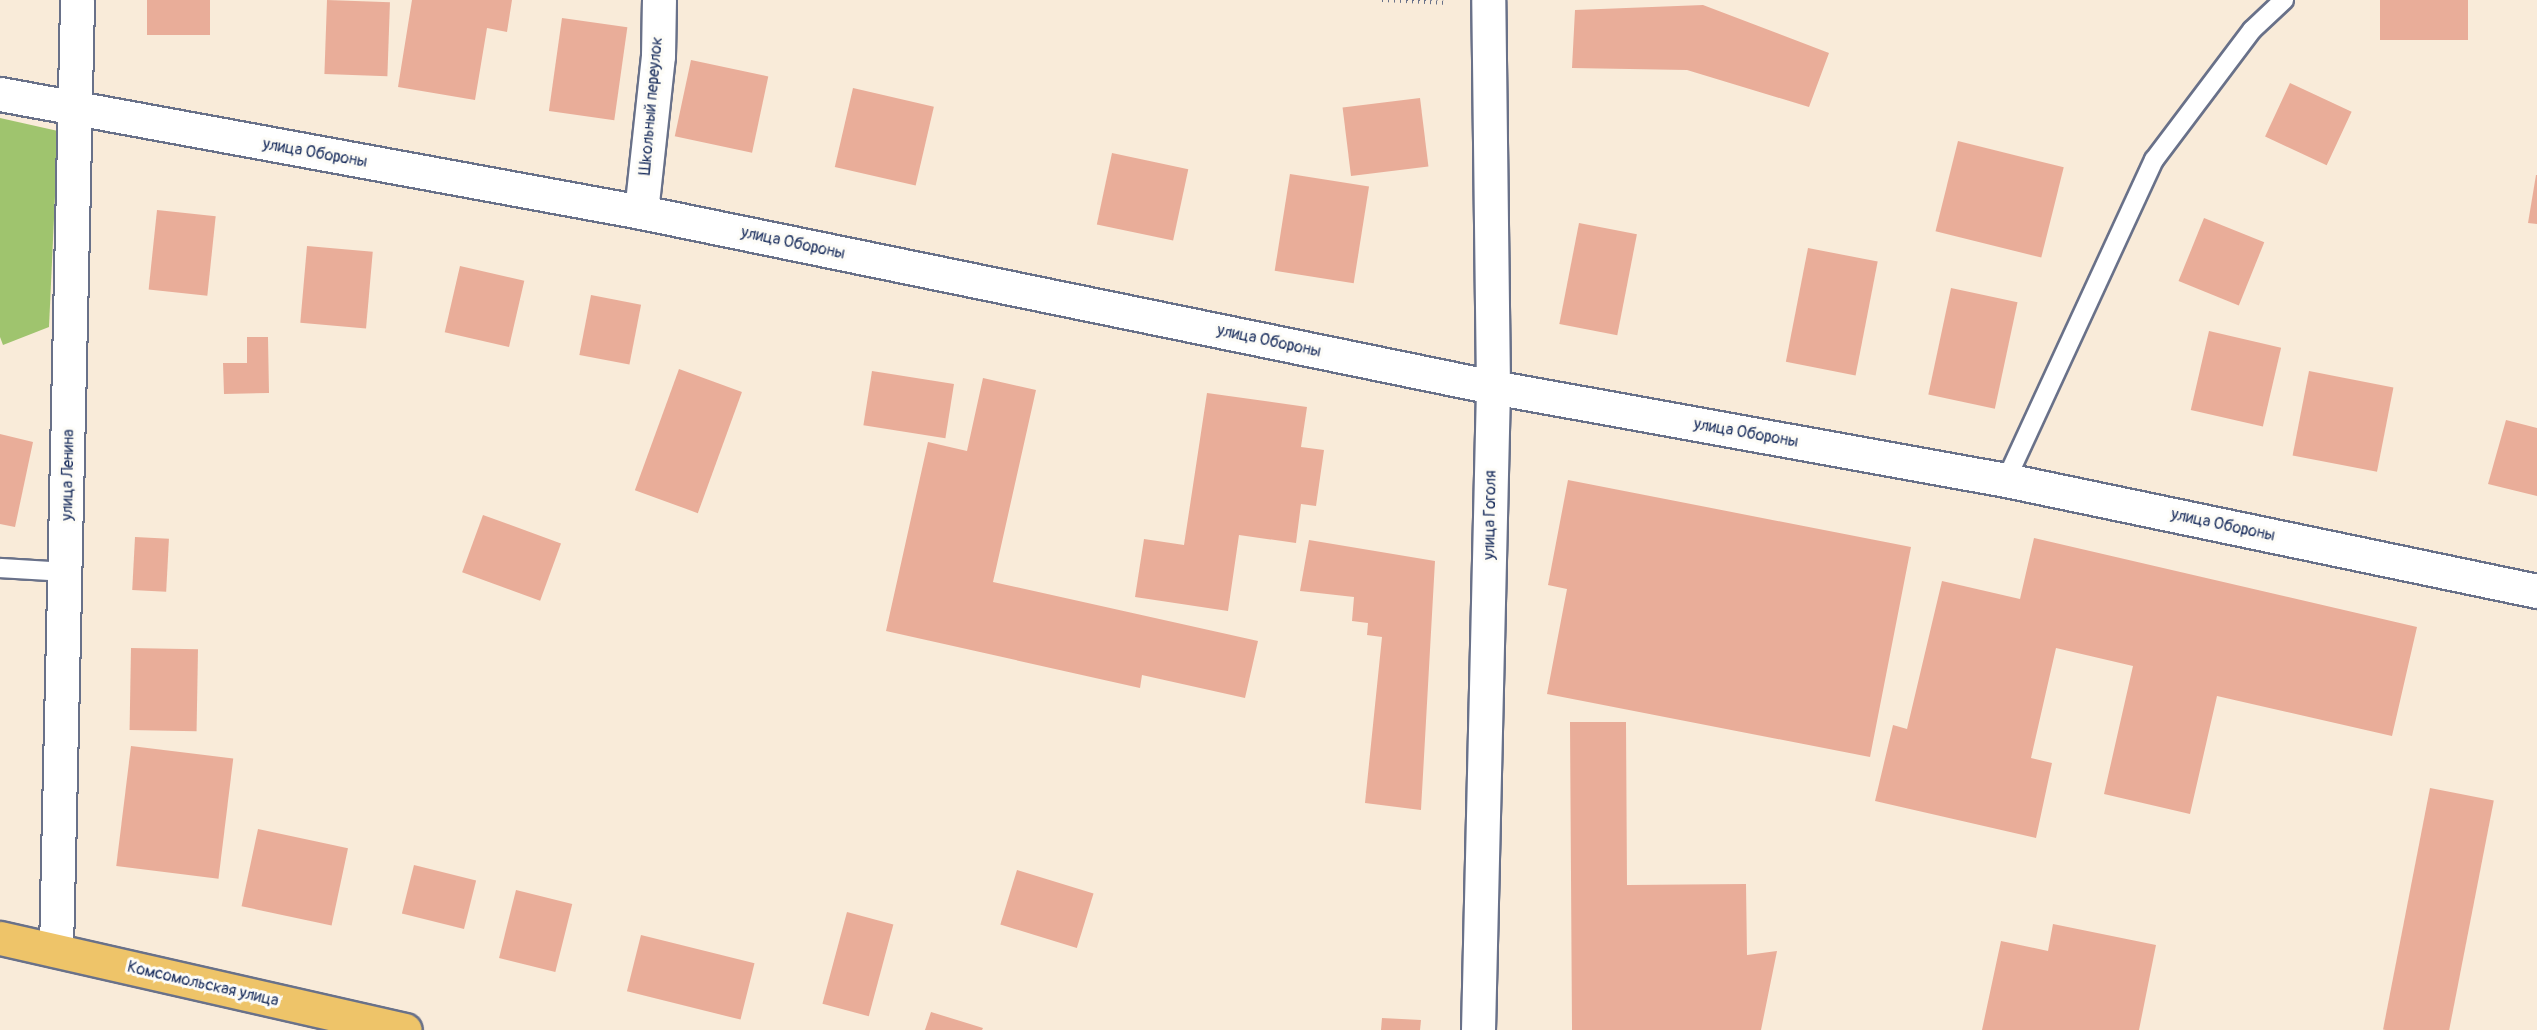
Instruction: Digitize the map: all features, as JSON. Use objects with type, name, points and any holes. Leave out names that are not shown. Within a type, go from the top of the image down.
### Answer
[{"type":"main road","name":"Комсомольская улица","points":[[0,938],[405,1030]]},
{"type":"street","name":"улица Ленина","points":[[56,950],[77,0]]},
{"type":"street","name":"Школьный переулок","points":[[641,212],[658,56],[659,0]]},
{"type":"street","name":"улица Гоголя","points":[[1478,1030],[1493,387],[1488,2]]},
{"type":"street","name":"улица Обороны","points":[[0,94],[75,110],[641,212],[1493,387],[2006,480],[2537,591]]},
{"type":"lane","points":[[2006,480],[2154,160],[2252,30],[2284,0]]},
{"type":"lane","points":[[0,568],[66,572]]},
{"type":"path","points":[[1382,0],[1488,2]]},
{"type":"green space","points":[[0,118],[58,131],[49,327],[3,345],[0,337]]},
{"type":"building","points":[[147,0],[210,0],[210,35],[147,35]]},
{"type":"building","points":[[327,0],[390,2],[387,76],[324,74]]},
{"type":"building","points":[[412,0],[512,0],[507,32],[487,28],[475,100],[398,87]]},
{"type":"building","points":[[2380,0],[2468,0],[2468,40],[2380,40]]},
{"type":"building","points":[[1703,5],[1829,53],[1809,107],[1687,70],[1572,68],[1575,10]]},
{"type":"building","points":[[562,18],[627,27],[614,120],[549,111]]},
{"type":"building","points":[[691,60],[768,76],[752,153],[675,136]]},
{"type":"building","points":[[2290,83],[2352,112],[2327,165],[2265,136]]},
{"type":"building","points":[[853,88],[934,107],[916,186],[835,167]]},
{"type":"building","points":[[1420,98],[1428,166],[1351,176],[1343,108]]},
{"type":"building","points":[[1958,141],[2064,167],[2041,258],[1936,231]]},
{"type":"building","points":[[1112,153],[1188,169],[1173,241],[1097,224]]},
{"type":"building","points":[[1290,174],[1369,187],[1354,283],[1275,271]]},
{"type":"building","points":[[2537,175],[2537,224],[2528,223]]},
{"type":"building","points":[[157,210],[216,216],[207,296],[149,290]]},
{"type":"building","points":[[2204,218],[2264,242],[2239,305],[2179,281]]},
{"type":"building","points":[[1579,223],[1637,234],[1617,335],[1559,324]]},
{"type":"building","points":[[307,246],[373,252],[366,328],[300,323]]},
{"type":"building","points":[[1808,248],[1878,262],[1856,375],[1786,362]]},
{"type":"building","points":[[460,266],[524,281],[509,347],[445,332]]},
{"type":"building","points":[[1951,288],[2018,302],[1995,409],[1928,395]]},
{"type":"building","points":[[591,295],[641,305],[629,365],[579,355]]},
{"type":"building","points":[[2209,331],[2281,348],[2263,427],[2191,410]]},
{"type":"building","points":[[247,337],[268,337],[269,393],[224,394],[223,363],[247,363]]},
{"type":"building","points":[[679,369],[742,392],[698,513],[635,490]]},
{"type":"building","points":[[872,371],[954,384],[945,438],[863,425]]},
{"type":"building","points":[[2309,371],[2393,387],[2377,472],[2293,455]]},
{"type":"building","points":[[983,378],[1036,390],[993,582],[1258,641],[1245,698],[1142,675],[1140,688],[886,631],[928,442],[967,451]]},
{"type":"building","points":[[1207,393],[1307,407],[1301,447],[1324,450],[1316,506],[1301,504],[1296,543],[1239,535],[1228,611],[1135,597],[1144,539],[1184,545]]},
{"type":"building","points":[[2506,420],[2537,428],[2537,496],[2488,484]]},
{"type":"building","points":[[0,434],[33,442],[15,527],[0,524]]},
{"type":"building","points":[[1568,480],[1911,547],[1870,757],[1547,694],[1567,589],[1548,585]]},
{"type":"building","points":[[483,515],[561,543],[540,601],[462,572]]},
{"type":"building","points":[[135,537],[169,539],[166,592],[132,590]]},
{"type":"building","points":[[2034,538],[2417,627],[2392,736],[2217,696],[2190,814],[2104,794],[2133,666],[2056,648],[2031,758],[2052,763],[2036,838],[1875,801],[1893,725],[1907,729],[1942,581],[2020,599]]},
{"type":"building","points":[[1309,540],[1435,561],[1421,810],[1365,803],[1382,637],[1367,635],[1368,623],[1352,621],[1354,597],[1300,591]]},
{"type":"building","points":[[131,648],[198,649],[197,731],[130,730]]},
{"type":"building","points":[[1570,722],[1626,722],[1627,885],[1746,884],[1747,955],[1777,951],[1761,1030],[1572,1030]]},
{"type":"building","points":[[131,746],[233,759],[218,879],[116,866]]},
{"type":"building","points":[[2430,788],[2494,800],[2449,1030],[2383,1029]]},
{"type":"building","points":[[258,829],[348,848],[332,925],[242,906]]},
{"type":"building","points":[[414,865],[476,880],[464,929],[402,914]]},
{"type":"building","points":[[1017,870],[1094,893],[1077,948],[1000,925]]},
{"type":"building","points":[[516,890],[572,904],[555,972],[499,958]]},
{"type":"building","points":[[847,912],[893,924],[869,1016],[822,1004]]},
{"type":"building","points":[[2053,924],[2156,945],[2139,1030],[1982,1030],[2001,941],[2048,951]]},
{"type":"building","points":[[641,935],[755,963],[740,1020],[627,991]]},
{"type":"building","points":[[931,1012],[983,1028],[982,1030],[925,1030]]},
{"type":"building","points":[[1382,1018],[1421,1020],[1420,1030],[1381,1030]]}]
